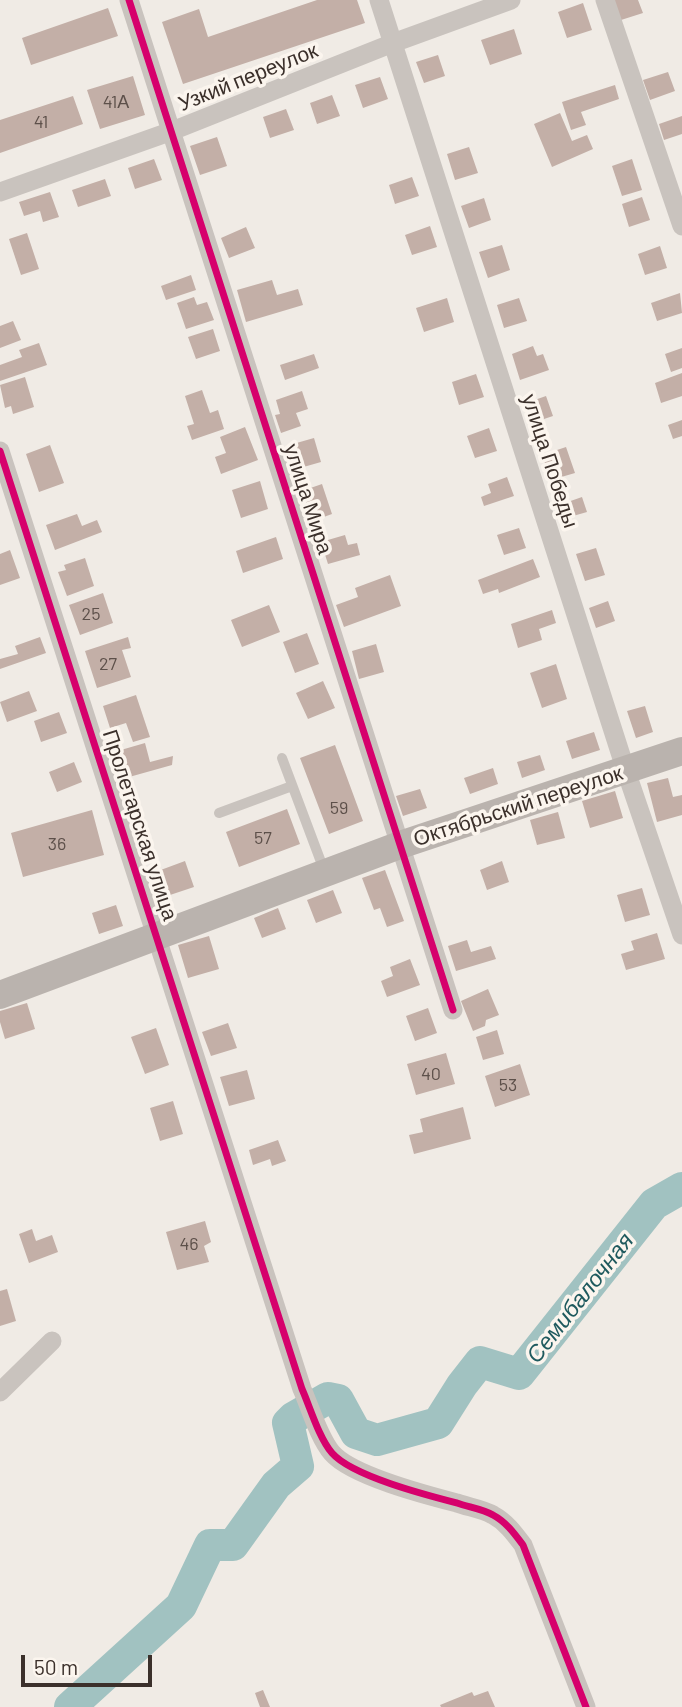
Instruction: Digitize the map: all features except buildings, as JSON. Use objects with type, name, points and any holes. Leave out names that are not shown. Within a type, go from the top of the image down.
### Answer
[{"type":"street","name":"улица Мира","points":[[129,0],[453,1010]]},
{"type":"street","name":"улица Победы","points":[[379,0],[626,771],[682,935]]},
{"type":"street","name":"Узкий переулок","points":[[0,192],[172,131],[393,43],[512,0]]},
{"type":"street","points":[[604,0],[682,226]]},
{"type":"street","name":"Пролетарская улица","points":[[0,451],[244,1211],[302,1389],[314,1416],[333,1454],[345,1463],[427,1495],[491,1513],[509,1527],[523,1545],[586,1707]]},
{"type":"street","name":"Октябрьский переулок","points":[[0,995],[158,938],[400,845],[682,751]]},
{"type":"street","points":[[0,1392],[52,1341]]},
{"type":"lane","points":[[282,758],[325,873]]},
{"type":"lane","points":[[219,813],[292,786]]},
{"type":"waterway","name":"Семибалочная","points":[[70,1707],[181,1606],[210,1545],[233,1545],[276,1485],[298,1466],[288,1423],[293,1418],[328,1398],[338,1400],[356,1433],[377,1440],[438,1423],[480,1362],[519,1374],[654,1204],[682,1188]]},
{"type":"cycle path","points":[[129,0],[453,1010]]},
{"type":"cycle path","points":[[0,451],[302,1389],[319,1431],[332,1453],[356,1469],[409,1490],[485,1511],[510,1528],[523,1545],[586,1707]]}]
